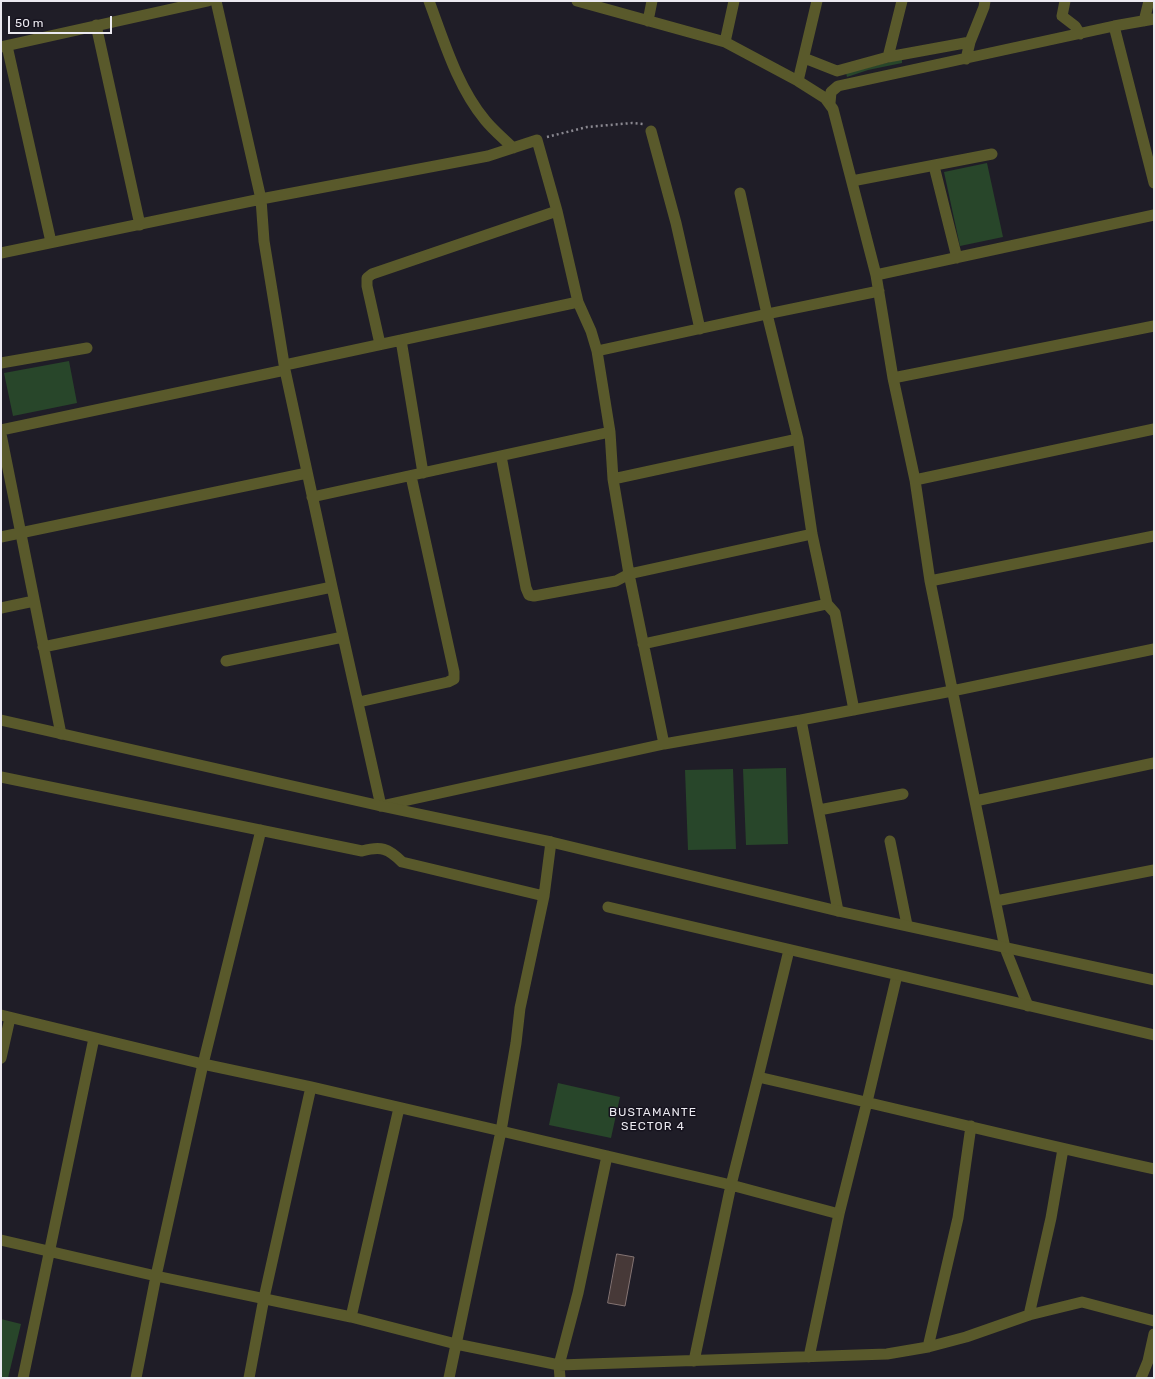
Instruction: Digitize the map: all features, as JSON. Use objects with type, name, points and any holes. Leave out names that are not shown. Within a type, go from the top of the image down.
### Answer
[{"type":"street","points":[[51,242],[4,46],[208,1]]},
{"type":"street","points":[[216,1],[261,200],[264,240],[285,368],[312,497],[381,806]]},
{"type":"street","points":[[429,1],[453,67],[467,93],[485,120],[513,148]]},
{"type":"street","points":[[577,1],[725,42],[798,81],[825,98],[833,108],[876,275],[894,378],[915,480],[930,580],[1005,948],[1028,1006]]},
{"type":"street","points":[[648,21],[652,1]]},
{"type":"street","points":[[725,42],[734,1]]},
{"type":"street","points":[[798,81],[817,1]]},
{"type":"street","points":[[888,57],[902,1]]},
{"type":"street","points":[[966,59],[970,42],[985,1]]},
{"type":"street","points":[[1065,1],[1062,16],[1075,26],[1080,34]]},
{"type":"street","points":[[830,103],[831,92],[838,86],[1114,26],[1149,20],[1148,1]]},
{"type":"street","points":[[96,25],[140,225]]},
{"type":"street","points":[[1114,26],[1154,183]]},
{"type":"street","points":[[804,58],[837,71],[888,57],[970,42]]},
{"type":"street","points":[[651,131],[676,223],[700,329]]},
{"type":"street","points":[[1,253],[488,156],[537,140],[578,302],[591,331],[597,351],[610,432],[613,479],[629,574],[664,744]]},
{"type":"street","points":[[852,181],[992,154]]},
{"type":"street","points":[[934,166],[958,258]]},
{"type":"street","points":[[740,193],[767,314],[798,439],[812,534],[826,604],[835,613],[854,710]]},
{"type":"street","points":[[380,344],[366,286],[367,278],[372,274],[556,211]]},
{"type":"street","points":[[876,275],[1154,215]]},
{"type":"street","points":[[597,351],[878,291]]},
{"type":"street","points":[[1,430],[285,368],[380,344],[578,302]]},
{"type":"street","points":[[894,378],[1154,326]]},
{"type":"street","points":[[401,340],[423,473]]},
{"type":"street","points":[[1,363],[87,348]]},
{"type":"street","points":[[915,480],[1154,429]]},
{"type":"street","points":[[312,497],[610,432]]},
{"type":"street","points":[[1,434],[61,734]]},
{"type":"street","points":[[613,479],[798,439]]},
{"type":"street","points":[[501,456],[526,588],[529,595],[534,596],[616,581],[629,574],[812,534]]},
{"type":"street","points":[[1,537],[307,473]]},
{"type":"street","points":[[359,702],[448,682],[454,679],[454,672],[411,476]]},
{"type":"street","points":[[930,580],[1154,536]]},
{"type":"street","points":[[44,647],[332,587]]},
{"type":"street","points":[[1,608],[34,601]]},
{"type":"street","points":[[643,644],[826,604]]},
{"type":"street","points":[[226,661],[343,637]]},
{"type":"street","points":[[381,806],[664,744],[854,710],[1154,649]]},
{"type":"street","points":[[1,720],[381,806],[551,842],[838,911],[1154,980]]},
{"type":"street","points":[[801,720],[838,911]]},
{"type":"street","points":[[975,801],[1154,764]]},
{"type":"street","points":[[1,777],[362,851],[374,848],[383,848],[394,854],[402,862],[544,896]]},
{"type":"street","points":[[819,810],[903,794]]},
{"type":"street","points":[[136,1378],[156,1276],[203,1064],[261,830]]},
{"type":"street","points":[[890,841],[907,925]]},
{"type":"street","points":[[449,1378],[501,1131],[516,1043],[520,1008],[544,896],[551,842]]},
{"type":"street","points":[[996,901],[1154,870]]},
{"type":"street","points":[[608,907],[1154,1035]]},
{"type":"street","points":[[694,1361],[730,1185],[789,950]]},
{"type":"street","points":[[810,1357],[838,1214],[867,1102],[897,975]]},
{"type":"street","points":[[1,1058],[6,1016],[203,1064],[311,1087],[730,1185],[838,1214]]},
{"type":"street","points":[[23,1378],[94,1038]]},
{"type":"street","points":[[758,1077],[1154,1169]]},
{"type":"street","points":[[249,1378],[264,1298],[311,1087]]},
{"type":"street","points":[[350,1317],[399,1108]]},
{"type":"street","points":[[928,1347],[958,1218],[971,1126]]},
{"type":"street","points":[[1029,1315],[1051,1218],[1063,1149]]},
{"type":"street","points":[[560,1378],[559,1365],[578,1293],[607,1156]]},
{"type":"street","points":[[1,1240],[156,1276],[350,1317],[456,1344],[559,1365],[887,1354],[928,1347],[966,1337],[1029,1315],[1082,1302],[1154,1321]]},
{"type":"street","points":[[1141,1378],[1151,1362],[1154,1334]]},
{"type":"path","points":[[537,140],[587,127],[632,123],[642,124],[651,131]]},
{"type":"green space","points":[[902,59],[902,63],[868,70],[847,77],[846,73]]},
{"type":"green space","points":[[987,163],[1003,237],[960,246],[944,172]]},
{"type":"green space","points":[[69,361],[77,403],[13,416],[4,373]]},
{"type":"green space","points":[[786,768],[788,844],[746,845],[743,769]]},
{"type":"green space","points":[[733,769],[736,849],[688,850],[685,770]]},
{"type":"green space","points":[[558,1083],[620,1097],[611,1138],[549,1125]]},
{"type":"green space","points":[[1,1319],[21,1324],[8,1378],[1,1378]]},
{"type":"building","points":[[617,1254],[634,1257],[625,1306],[608,1303]]},
{"type":"district","name":"BUSTAMANTE SECTOR 4","points":[[653,1120]]}]
